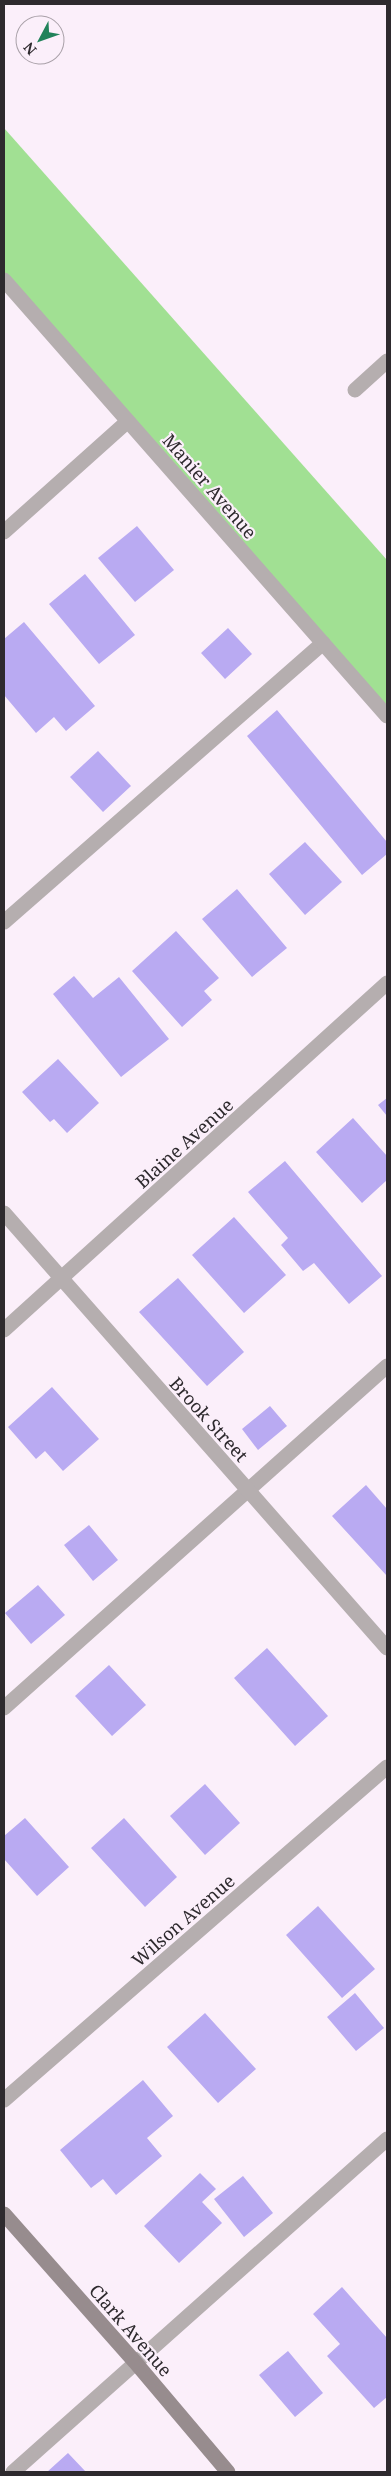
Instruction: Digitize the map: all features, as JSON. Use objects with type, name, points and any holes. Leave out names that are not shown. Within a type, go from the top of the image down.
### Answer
[{"type":"street","name":"Manier Avenue","points":[[4,280],[387,716]]},
{"type":"street","points":[[355,390],[387,361]]},
{"type":"street","points":[[4,532],[128,421]]},
{"type":"street","points":[[4,922],[323,643]]},
{"type":"street","name":"Blaine Avenue","points":[[4,1330],[62,1280],[387,982]]},
{"type":"street","name":"Brook Street","points":[[4,1214],[387,1648]]},
{"type":"street","points":[[4,1708],[387,1366]]},
{"type":"street","name":"Wilson Avenue","points":[[4,2100],[387,1767]]},
{"type":"street","points":[[13,2472],[387,2139]]},
{"type":"street","name":"Clark Avenue","points":[[4,2214],[135,2362],[228,2472]]},
{"type":"green space","points":[[4,128],[387,560],[387,716],[4,280]]},
{"type":"building","points":[[137,526],[174,570],[135,602],[98,558]]},
{"type":"building","points":[[85,574],[135,635],[99,664],[49,604]]},
{"type":"building","points":[[24,622],[95,706],[66,731],[54,717],[36,733],[4,695],[4,639]]},
{"type":"building","points":[[228,628],[252,654],[225,679],[201,653]]},
{"type":"building","points":[[277,710],[387,842],[387,854],[362,875],[247,736]]},
{"type":"building","points":[[98,751],[131,786],[103,812],[70,777]]},
{"type":"building","points":[[305,842],[342,882],[305,915],[269,874]]},
{"type":"building","points":[[237,889],[287,948],[252,977],[202,919]]},
{"type":"building","points":[[176,931],[219,978],[204,991],[212,1000],[182,1027],[132,971]]},
{"type":"building","points":[[74,976],[93,998],[119,977],[169,1039],[121,1077],[53,994]]},
{"type":"building","points":[[58,1059],[99,1103],[67,1133],[54,1119],[50,1122],[22,1092]]},
{"type":"building","points":[[387,1098],[387,1116],[378,1105]]},
{"type":"building","points":[[353,1118],[387,1156],[387,1180],[362,1203],[316,1152]]},
{"type":"building","points":[[285,1161],[382,1276],[349,1304],[314,1263],[303,1271],[281,1245],[288,1238],[248,1192]]},
{"type":"building","points":[[234,1217],[286,1275],[244,1313],[192,1255]]},
{"type":"building","points":[[178,1278],[244,1352],[207,1386],[139,1312]]},
{"type":"building","points":[[52,1387],[99,1439],[63,1471],[45,1451],[36,1459],[8,1427]]},
{"type":"building","points":[[270,1406],[287,1426],[258,1450],[242,1429]]},
{"type":"building","points":[[366,1485],[387,1509],[387,1576],[332,1516]]},
{"type":"building","points":[[89,1525],[118,1560],[93,1581],[64,1545]]},
{"type":"building","points":[[38,1585],[65,1615],[31,1644],[5,1613]]},
{"type":"building","points":[[267,1648],[328,1716],[295,1746],[234,1678]]},
{"type":"building","points":[[109,1665],[146,1705],[112,1736],[75,1696]]},
{"type":"building","points":[[205,1784],[240,1823],[205,1855],[170,1816]]},
{"type":"building","points":[[25,1818],[69,1867],[37,1896],[4,1859],[4,1836]]},
{"type":"building","points":[[124,1818],[177,1877],[145,1907],[91,1848]]},
{"type":"building","points":[[318,1906],[375,1969],[342,1998],[286,1935]]},
{"type":"building","points":[[355,1993],[384,2028],[356,2051],[327,2017]]},
{"type":"building","points":[[205,2013],[256,2069],[218,2103],[167,2047]]},
{"type":"building","points":[[143,2080],[173,2116],[147,2138],[162,2156],[116,2195],[103,2179],[91,2188],[60,2150]]},
{"type":"building","points":[[200,2173],[216,2189],[202,2202],[222,2223],[179,2263],[144,2226]]},
{"type":"building","points":[[243,2176],[273,2213],[244,2237],[214,2199]]},
{"type":"building","points":[[342,2287],[387,2338],[387,2397],[374,2408],[327,2356],[340,2344],[313,2314]]},
{"type":"building","points":[[288,2351],[323,2393],[295,2417],[259,2375]]},
{"type":"building","points":[[68,2453],[86,2472],[47,2472]]}]
